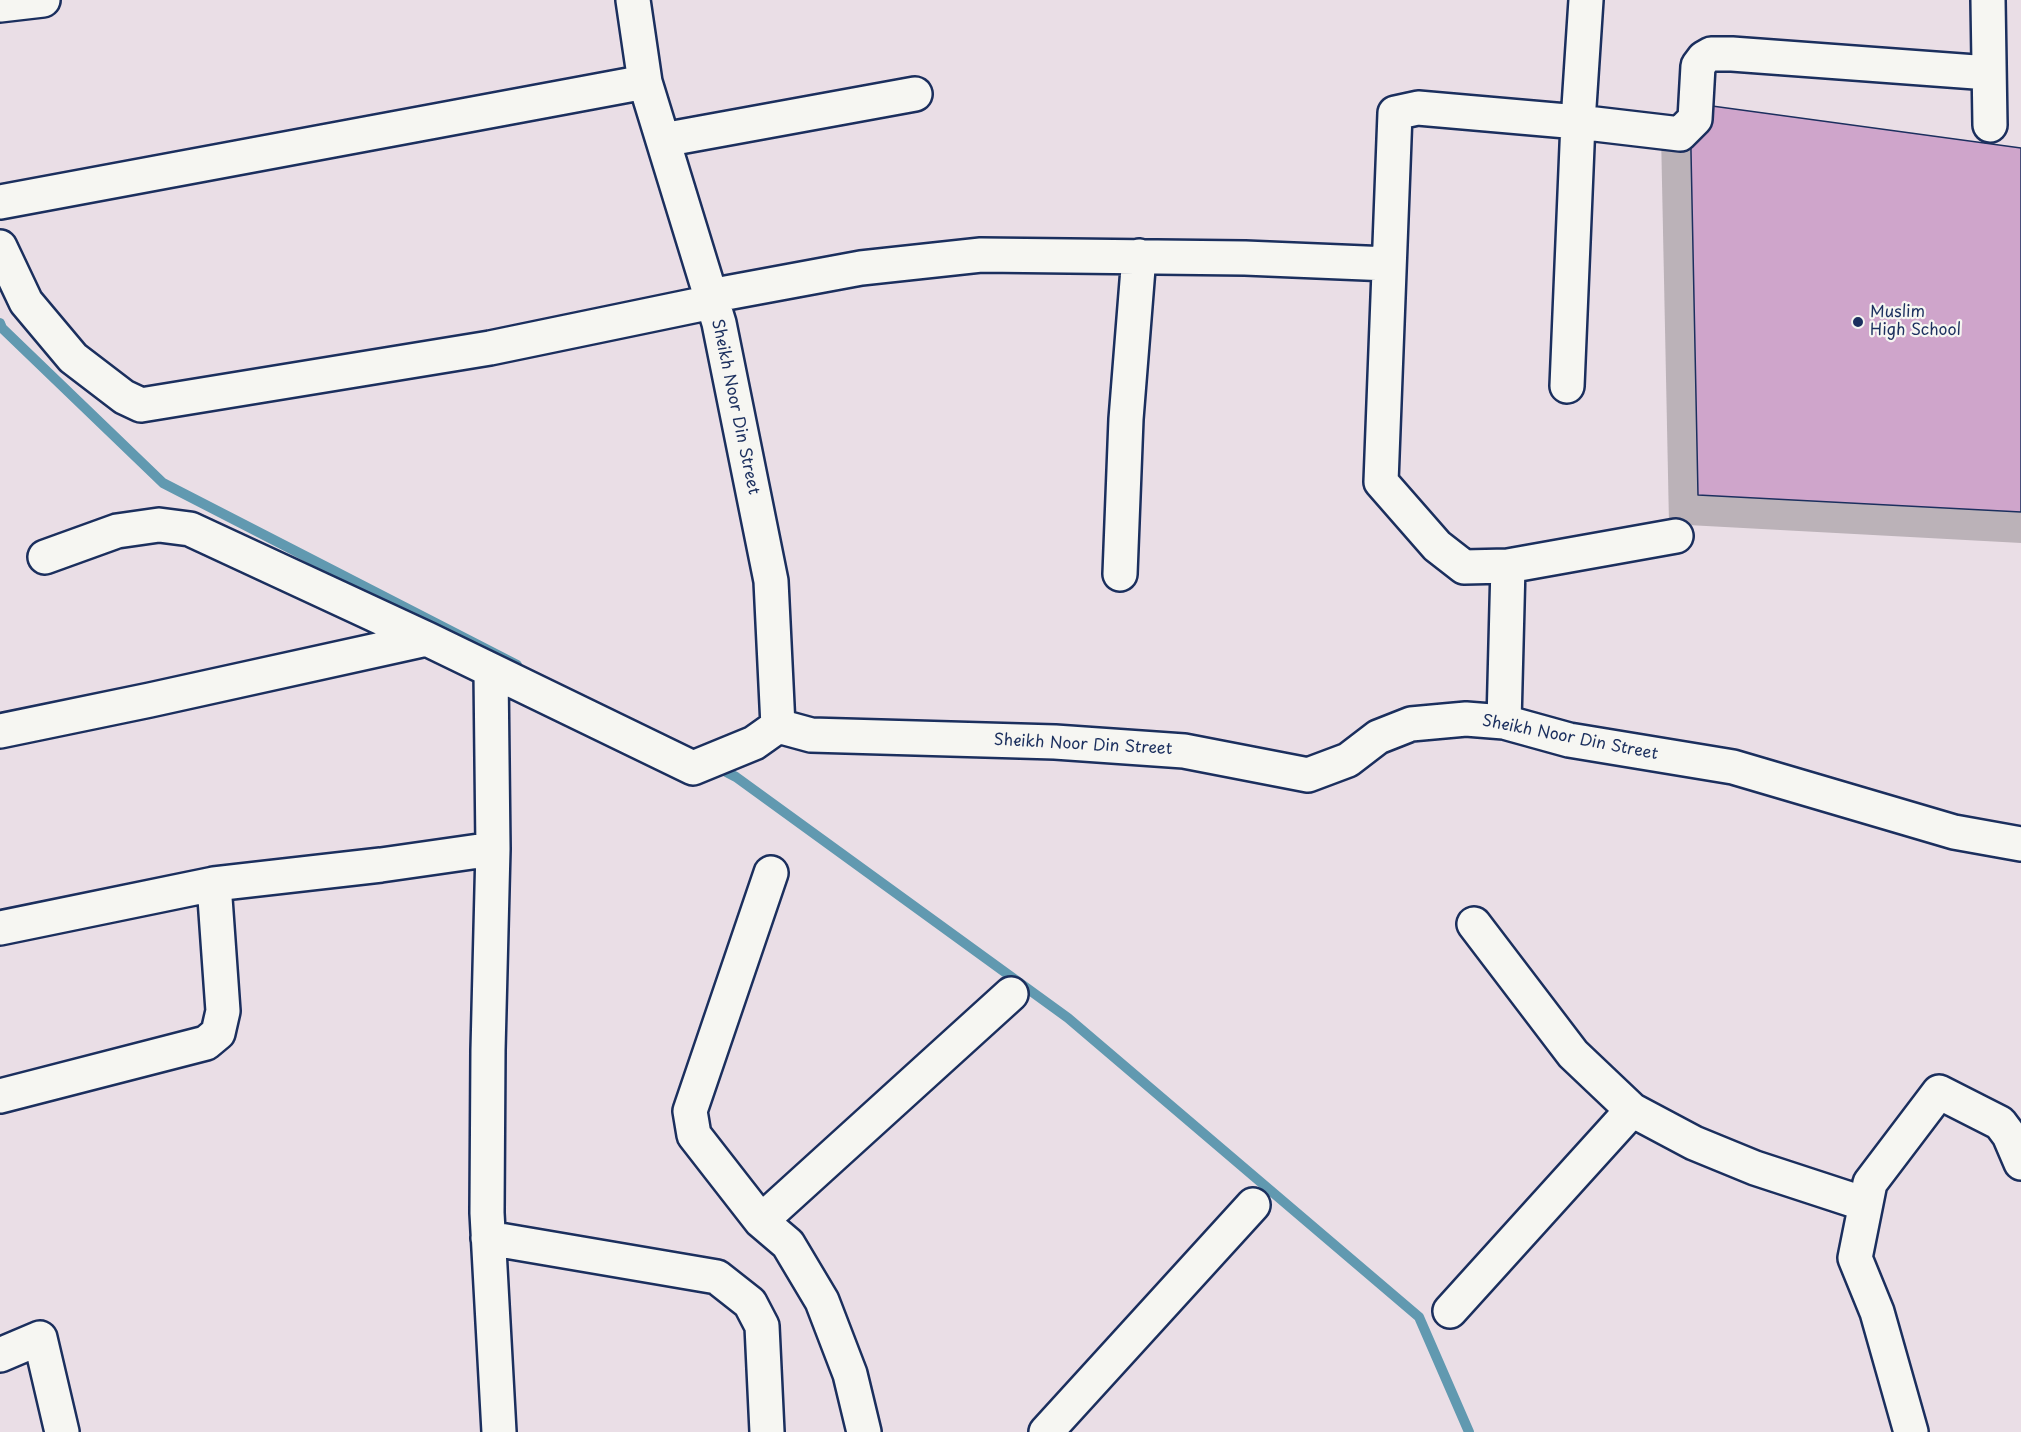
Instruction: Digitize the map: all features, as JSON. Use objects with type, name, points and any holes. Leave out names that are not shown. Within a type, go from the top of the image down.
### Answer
[{"type":"street","points":[[0,5],[43,0]]},
{"type":"street","name":"Sheikh Noor Din Street","points":[[633,0],[645,82],[719,323],[771,581],[766,734],[1055,742],[1184,752],[1308,775],[1348,760],[1378,737],[1411,724],[1466,719],[1504,722],[1569,740],[1733,766],[1954,832],[2021,844]]},
{"type":"street","points":[[1567,386],[1578,122],[1586,0]]},
{"type":"street","points":[[1988,0],[1990,125]]},
{"type":"street","points":[[1676,536],[1508,566],[1464,567],[1437,546],[1381,482],[1395,113],[1418,108],[1578,122],[1680,134],[1695,119],[1698,66],[1704,58],[1711,54],[1989,73]]},
{"type":"street","points":[[0,202],[645,82]]},
{"type":"street","points":[[663,140],[915,94]]},
{"type":"street","points":[[0,247],[26,302],[73,358],[124,397],[141,405],[490,348],[861,268],[981,255],[1139,256],[1389,264]]},
{"type":"street","points":[[1120,574],[1126,419],[1139,256]]},
{"type":"street","points":[[45,557],[117,531],[159,525],[190,529],[427,639],[693,768],[766,734]]},
{"type":"street","points":[[1504,722],[1508,566]]},
{"type":"street","points":[[0,731],[427,639]]},
{"type":"street","points":[[491,671],[493,849],[488,1050],[488,1238],[499,1432]]},
{"type":"street","points":[[0,928],[214,884],[381,865],[493,849]]},
{"type":"street","points":[[771,873],[690,1111],[694,1136],[761,1221],[788,1244],[822,1301],[850,1374],[864,1432]]},
{"type":"street","points":[[0,1096],[206,1043],[218,1033],[223,1011],[214,884]]},
{"type":"street","points":[[1474,924],[1573,1054],[1632,1110],[1694,1143],[1755,1168],[1865,1204]]},
{"type":"street","points":[[761,1221],[1011,994]]},
{"type":"street","points":[[1911,1432],[1877,1312],[1855,1258],[1870,1183],[1939,1092],[2000,1123],[2017,1139]]},
{"type":"street","points":[[1450,1311],[1632,1110]]},
{"type":"street","points":[[1046,1432],[1253,1205]]},
{"type":"street","points":[[488,1238],[717,1277],[750,1303],[762,1326],[768,1432]]},
{"type":"street","points":[[0,1355],[40,1338],[62,1432]]},
{"type":"building","name":"Muslim High School","points":[[1690,103],[2021,148],[2021,512],[1698,495]]},
{"type":"waterway","points":[[0,323],[2,328],[163,483],[517,665]]},
{"type":"waterway","points":[[715,766],[736,777],[1068,1018],[1419,1317],[1469,1432]]},
{"type":"place","name":"Muslim High School","points":[[1858,322]]}]
